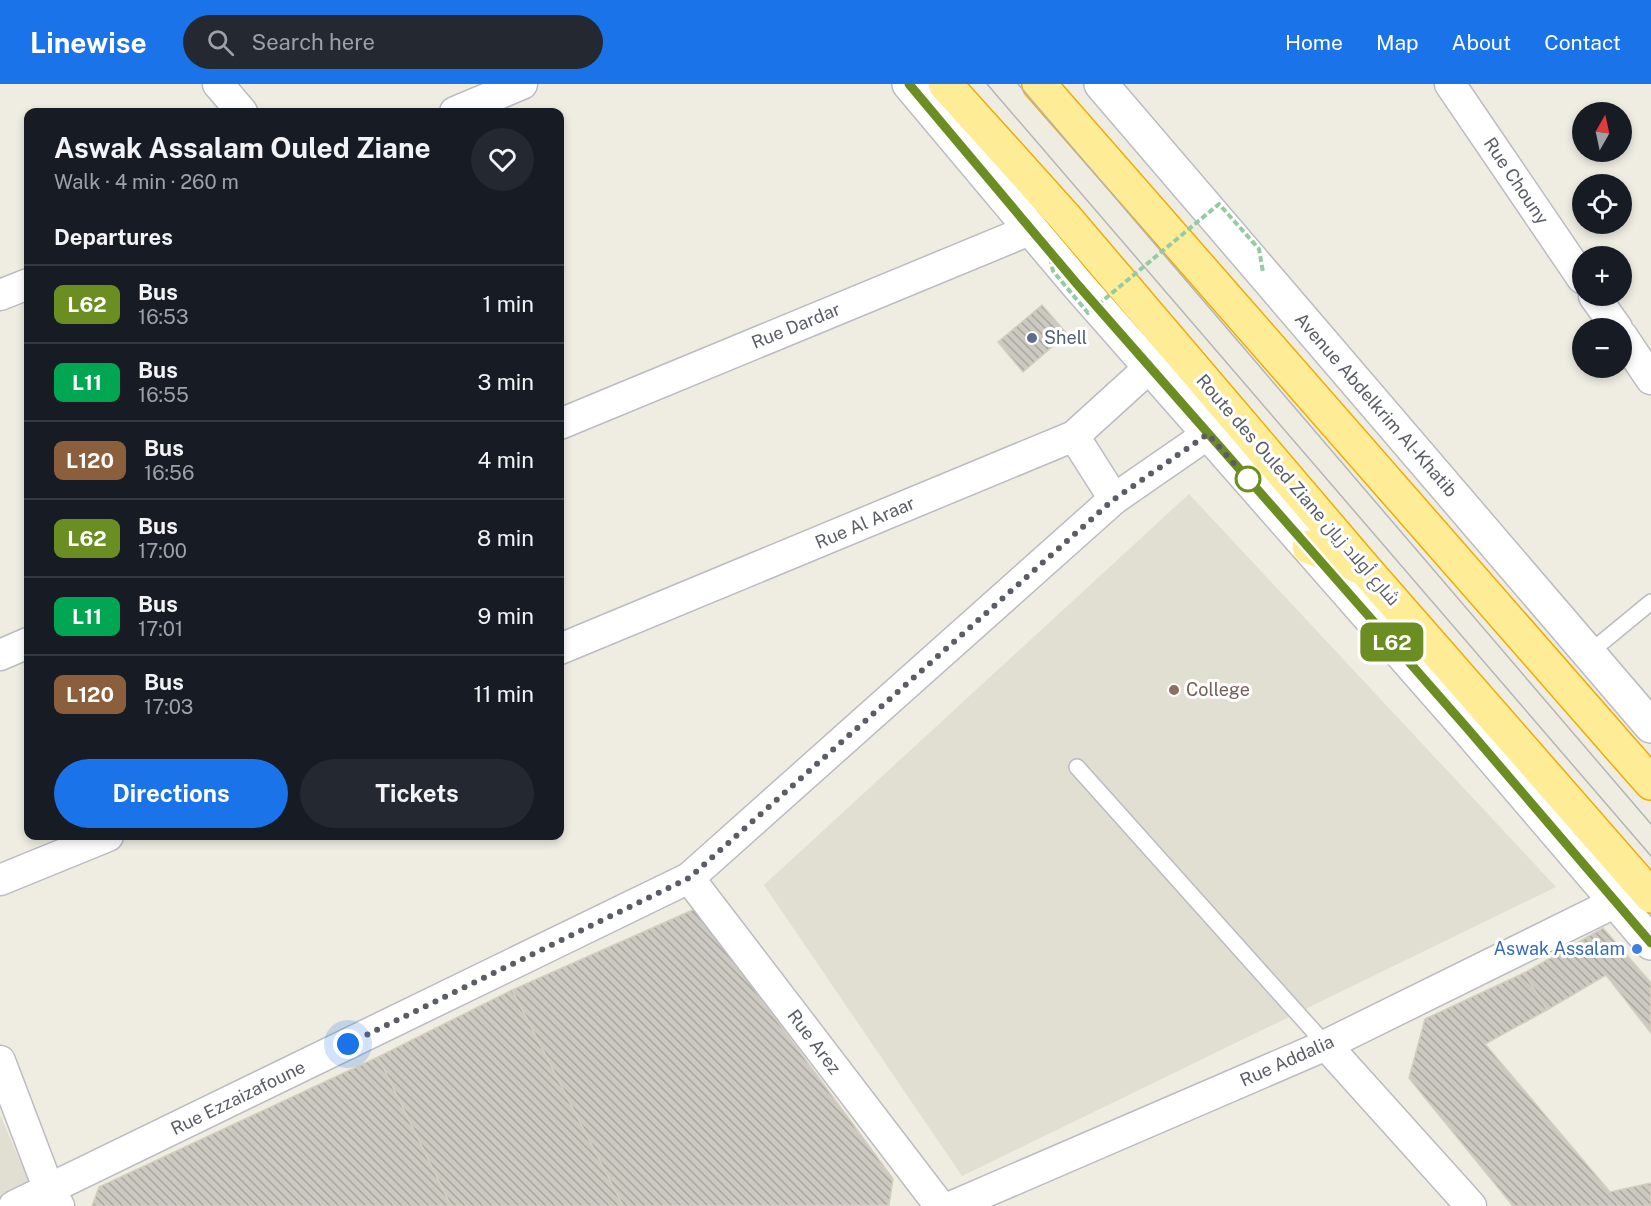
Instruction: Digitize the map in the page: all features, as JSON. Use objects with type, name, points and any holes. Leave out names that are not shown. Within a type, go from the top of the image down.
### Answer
[{"type":"highway","name":"Route des Ouled Ziane شارع أولاد زيان","points":[[945,84],[1064,216],[1364,568],[1651,896]]},
{"type":"highway","points":[[1039,84],[1651,783]]},
{"type":"highway","points":[[1309,547],[1364,568]]},
{"type":"street","points":[[218,84],[239,108]]},
{"type":"street","points":[[465,108],[522,84]]},
{"type":"street","points":[[909,84],[1208,434],[1309,547],[1651,943]]},
{"type":"street","name":"Avenue Abdelkrim Al-Khatib","points":[[1101,84],[1651,726]]},
{"type":"street","name":"Rue Chouny","points":[[1450,84],[1572,263]]},
{"type":"street","name":"Rue Dardar","points":[[564,422],[1040,239]]},
{"type":"street","points":[[0,295],[24,286]]},
{"type":"street","points":[[1632,351],[1651,379]]},
{"type":"street","name":"Rue Al Araar","points":[[564,647],[1074,436],[1151,366]]},
{"type":"street","name":"Rue Ezzaizafoune","points":[[14,1206],[54,1198],[689,878],[1113,500],[1208,434]]},
{"type":"street","points":[[1074,436],[1113,500]]},
{"type":"street","points":[[0,655],[24,645]]},
{"type":"street","points":[[0,880],[98,840]]},
{"type":"street","name":"Rue Arez","points":[[689,878],[940,1206]]},
{"type":"street","name":"Rue Addalia","points":[[952,1206],[1326,1045],[1616,902]]},
{"type":"street","points":[[1326,1045],[1471,1206]]},
{"type":"street","points":[[0,1061],[54,1198]]},
{"type":"lane","points":[[1589,653],[1651,602]]},
{"type":"lane","points":[[1077,767],[1326,1045]]},
{"type":"path","points":[[1040,239],[1053,271],[1088,313],[1219,204],[1259,249],[1263,272]]},
{"type":"shaded area","name":"College","points":[[1189,494],[1556,887],[962,1176],[764,885]]},
{"type":"shaded area","points":[[0,1115],[30,1184],[0,1198]]},
{"type":"building","name":"Shell","points":[[1042,305],[1067,334],[1023,372],[998,342]]},
{"type":"building","points":[[695,909],[893,1179],[889,1205],[623,1206],[512,990]]},
{"type":"building","points":[[1603,928],[1651,983],[1651,1033],[1606,975],[1547,1010],[1524,973]]},
{"type":"building","points":[[1524,973],[1547,1010],[1485,1044],[1610,1192],[1651,1183],[1651,1206],[1513,1206],[1409,1078],[1425,1019]]},
{"type":"building","points":[[512,990],[623,1206],[451,1206],[378,1057]]},
{"type":"building","points":[[378,1057],[451,1206],[92,1206],[99,1187]]},
{"type":"tram line","points":[[987,84],[1651,856]]},
{"type":"tram line","points":[[1018,84],[1651,824]]},
{"type":"bus line","name":"L62","points":[[909,84],[1077,284],[1467,728],[1651,943]]},
{"type":"place","name":"Shell","points":[[1032,338]]},
{"type":"place","name":"College","points":[[1174,690]]},
{"type":"place","name":"Aswak Assalam","points":[[1637,949]]},
{"type":"route","points":[[348,1044],[689,878],[1113,500],[1208,434],[1251,483],[1248,479]]}]
